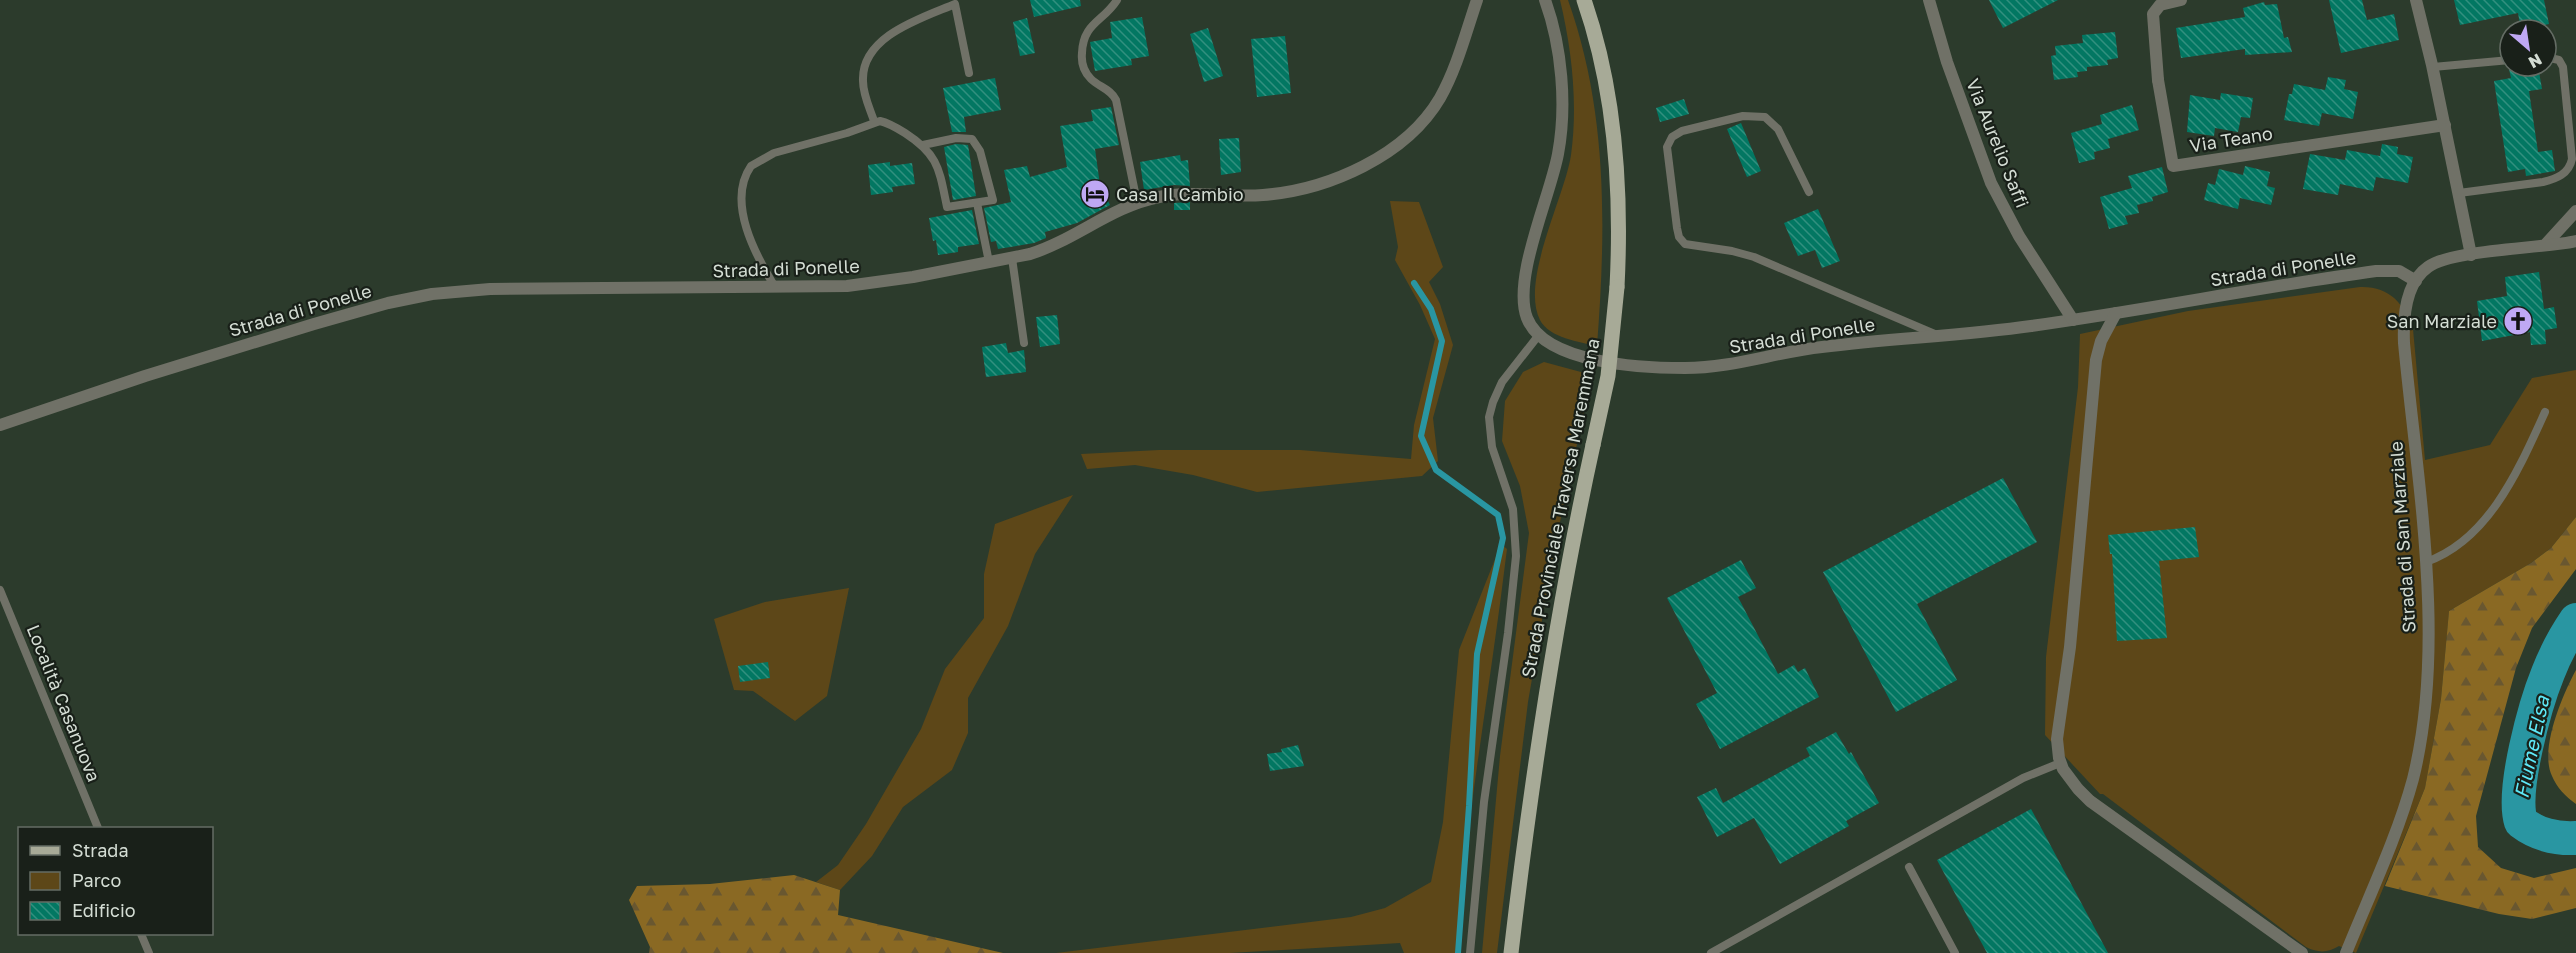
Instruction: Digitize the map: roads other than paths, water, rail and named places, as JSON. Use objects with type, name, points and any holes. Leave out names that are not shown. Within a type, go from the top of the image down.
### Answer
[{"type":"main road","name":"Strada Provinciale Traversa Maremmana","points":[[1511,953],[1547,681],[1564,584],[1608,376],[1617,287],[1619,205],[1615,146],[1602,68],[1584,0]]},
{"type":"street","name":"Strada di Ponelle","points":[[0,425],[205,357],[314,324],[413,298],[490,289],[775,287],[874,283],[1012,258],[1048,248],[1137,202],[1177,195],[1260,195],[1288,192],[1339,179],[1364,166],[1409,134],[1436,104],[1448,82],[1477,0]]},
{"type":"street","points":[[1538,336],[1526,315],[1523,286],[1558,155],[1561,123],[1556,45],[1545,0]]},
{"type":"street","name":"Via Aurelio Saffi","points":[[1929,0],[1947,62],[1991,183],[2019,236],[2073,320]]},
{"type":"street","name":"Via Teano","points":[[2181,0],[2160,5],[2153,14],[2158,80],[2173,166],[2445,125]]},
{"type":"street","points":[[2416,0],[2433,67],[2471,255]]},
{"type":"street","points":[[2545,244],[2576,211]]},
{"type":"street","points":[[2416,281],[2432,265],[2471,255],[2576,241]]},
{"type":"street","name":"Strada di Ponelle","points":[[1538,336],[1553,346],[1581,355],[1632,364],[1677,368],[1735,364],[1822,346],[1940,336],[2073,320],[2376,271],[2399,272],[2416,281]]},
{"type":"street","name":"Strada di San Marziale","points":[[2346,953],[2404,806],[2416,762],[2424,713],[2427,669],[2426,562],[2404,343],[2408,297],[2416,281]]},
{"type":"street","points":[[2116,313],[2101,341],[2096,360],[2070,647],[2057,739],[2061,762],[2072,782],[2090,801],[2302,953]]},
{"type":"lane","points":[[1117,0],[1086,34],[1082,46],[1082,66],[1092,81],[1110,92],[1116,100],[1137,202]]},
{"type":"lane","points":[[874,121],[865,93],[863,74],[875,49],[900,27],[955,4],[969,73]]},
{"type":"lane","points":[[2459,193],[2543,182],[2556,179],[2569,168],[2572,159],[2563,67],[2558,60]]},
{"type":"lane","points":[[2433,67],[2498,61]]},
{"type":"lane","points":[[1809,192],[1778,129],[1765,117],[1743,116],[1691,128],[1676,134],[1668,142],[1677,228],[1679,237],[1685,244],[1732,251],[1754,257],[1940,336]]},
{"type":"lane","points":[[775,287],[753,248],[747,231],[742,195],[747,171],[751,166],[764,157],[851,132],[874,121],[888,123],[923,145],[937,166],[947,207],[993,200],[975,142],[963,137],[923,145]]},
{"type":"lane","points":[[977,203],[989,262]]},
{"type":"lane","points":[[1012,258],[1024,343]]},
{"type":"lane","points":[[1470,953],[1484,802],[1508,633],[1516,556],[1513,509],[1491,440],[1490,417],[1493,402],[1502,382],[1538,336]]},
{"type":"lane","points":[[2426,562],[2455,549],[2484,518],[2506,488],[2545,412]]},
{"type":"lane","name":"Località Casanuova","points":[[0,590],[98,827]]},
{"type":"lane","points":[[1711,953],[2023,778],[2061,762]]},
{"type":"lane","points":[[1909,867],[1955,953]]},
{"type":"lane","points":[[142,935],[149,953]]},
{"type":"waterway","points":[[1414,283],[1431,309],[1442,341],[1421,436],[1436,470],[1498,515],[1503,538],[1477,654],[1458,953]]},
{"type":"waterway","name":"Fiume Elsa","points":[[2576,620],[2554,659],[2543,687],[2526,748],[2519,790],[2521,822],[2540,833],[2561,838],[2576,838]]},
{"type":"place","name":"Casa Il Cambio","points":[[1095,194]]},
{"type":"place","name":"San Marziale","points":[[2518,321]]}]
